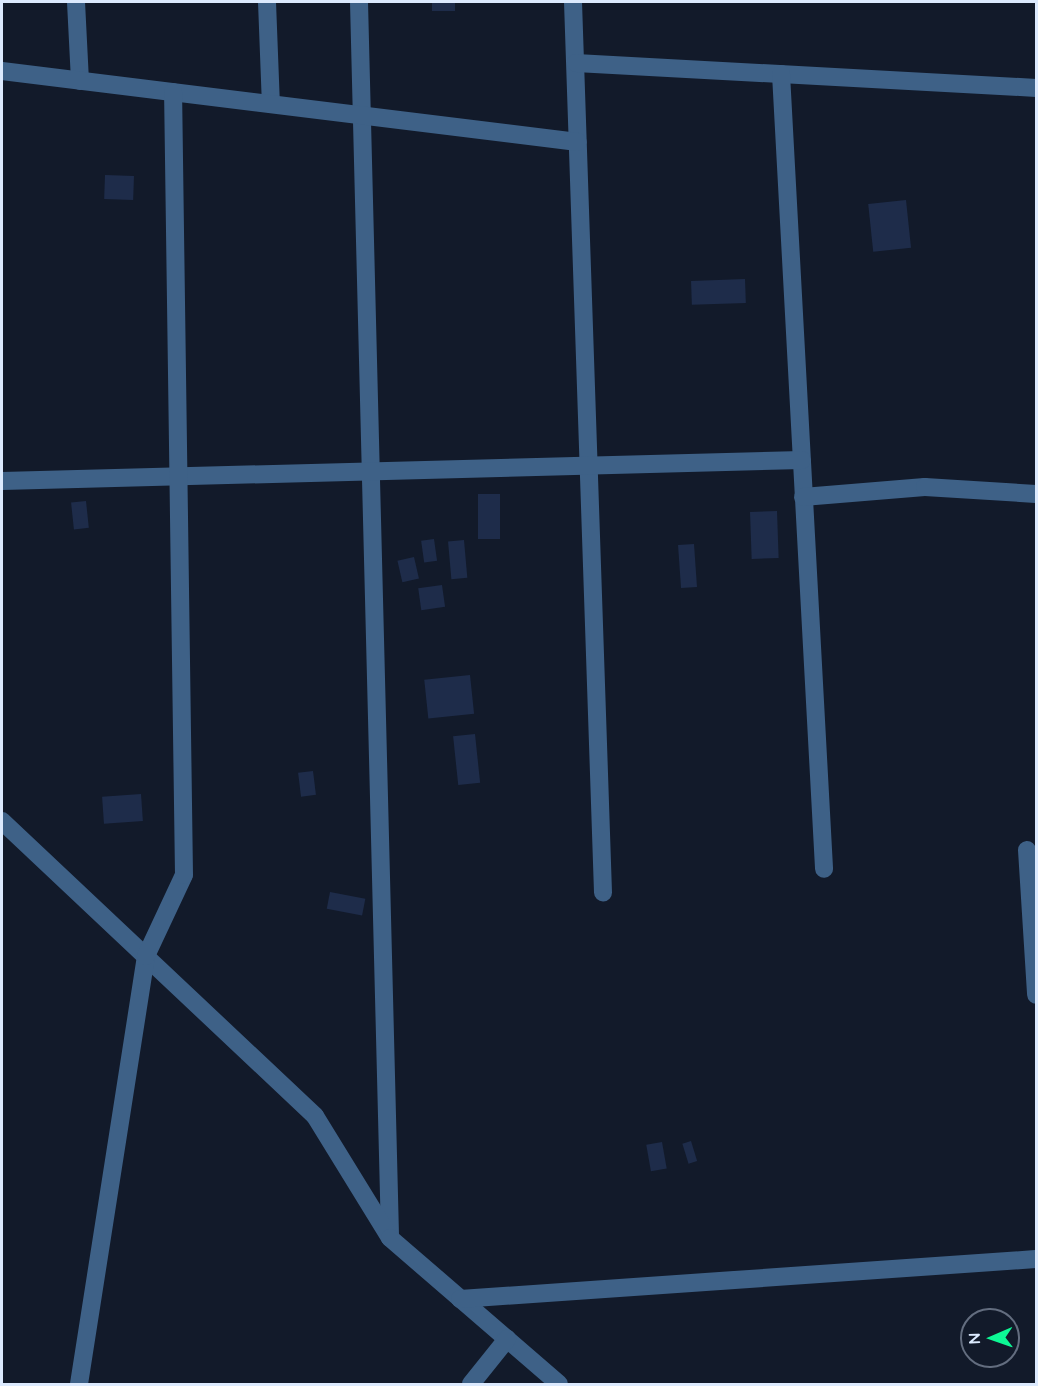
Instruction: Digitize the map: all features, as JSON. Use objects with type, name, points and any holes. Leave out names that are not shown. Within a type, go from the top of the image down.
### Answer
[{"type":"street","points":[[76,2],[80,81]]},
{"type":"street","points":[[267,2],[271,104]]},
{"type":"street","points":[[359,2],[390,1238]]},
{"type":"street","points":[[573,2],[603,892]]},
{"type":"street","points":[[576,63],[1036,88]]},
{"type":"street","points":[[2,71],[578,142]]},
{"type":"street","points":[[781,74],[824,869]]},
{"type":"street","points":[[79,1384],[146,957],[184,875],[173,92]]},
{"type":"street","points":[[2,481],[801,460]]},
{"type":"street","points":[[803,497],[925,487],[1036,495]]},
{"type":"street","points":[[4,829],[146,957],[315,1116],[390,1238],[559,1384]]},
{"type":"street","points":[[1027,850],[1036,995]]},
{"type":"street","points":[[460,1299],[1036,1259]]},
{"type":"street","points":[[471,1384],[507,1339]]},
{"type":"building","points":[[432,2],[455,2],[455,11],[432,11]]},
{"type":"building","points":[[105,175],[134,176],[133,200],[104,199]]},
{"type":"building","points":[[906,200],[911,248],[873,252],[868,204]]},
{"type":"building","points":[[745,279],[746,303],[692,305],[691,281]]},
{"type":"building","points":[[478,494],[500,494],[500,539],[478,539]]},
{"type":"building","points":[[86,501],[89,528],[74,529],[71,503]]},
{"type":"building","points":[[777,511],[779,558],[752,559],[750,512]]},
{"type":"building","points":[[434,539],[437,561],[424,563],[421,541]]},
{"type":"building","points":[[464,540],[467,578],[451,579],[448,541]]},
{"type":"building","points":[[694,544],[697,587],[681,588],[678,545]]},
{"type":"building","points":[[414,557],[419,578],[402,582],[397,561]]},
{"type":"building","points":[[442,585],[445,607],[421,610],[418,588]]},
{"type":"building","points":[[470,675],[474,714],[428,719],[424,680]]},
{"type":"building","points":[[475,734],[480,783],[458,785],[453,736]]},
{"type":"building","points":[[313,771],[316,795],[301,797],[298,773]]},
{"type":"building","points":[[141,794],[143,821],[104,824],[102,797]]},
{"type":"building","points":[[330,892],[365,899],[362,916],[327,909]]},
{"type":"building","points":[[691,1141],[697,1161],[689,1164],[682,1144]]},
{"type":"building","points":[[662,1142],[667,1169],[651,1171],[646,1145]]}]
